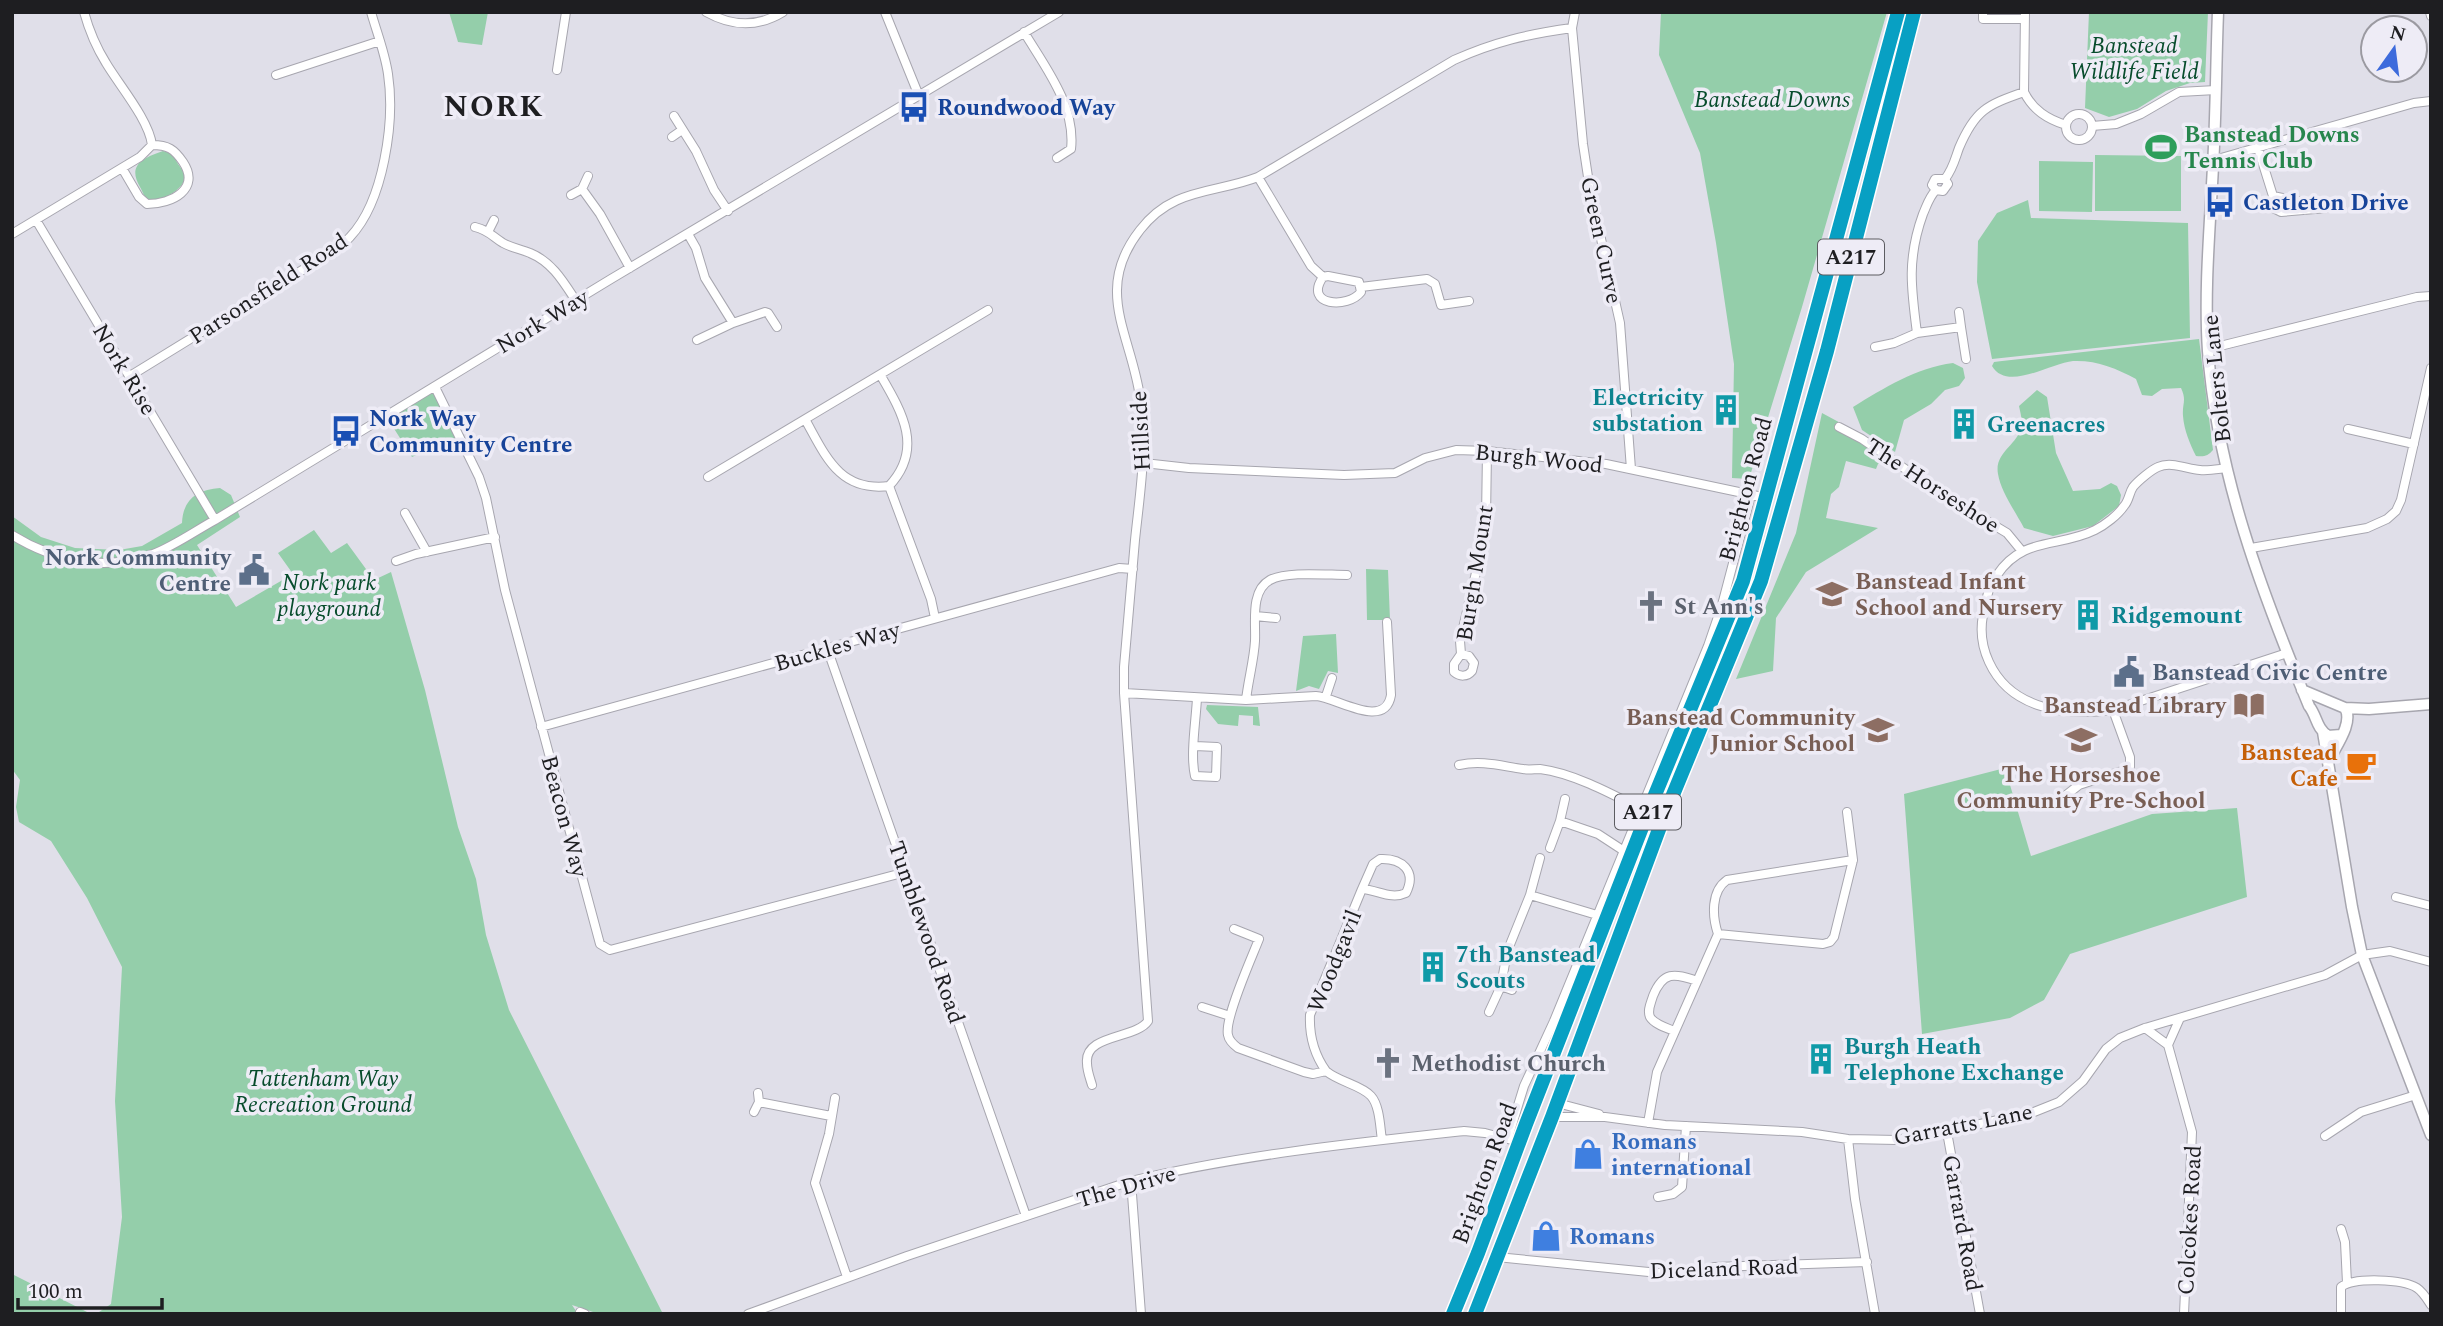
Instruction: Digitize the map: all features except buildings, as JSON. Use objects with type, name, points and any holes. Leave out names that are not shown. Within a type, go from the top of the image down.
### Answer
[{"type":"highway","name":"Brighton Road","points":[[1452,1314],[1478,1253],[1514,1140],[1690,705],[1743,582],[1898,12]]},
{"type":"highway","name":"Brighton Road","points":[[1475,1314],[1661,824],[1761,581],[1827,351],[1914,12]]},
{"type":"highway","points":[[1478,1253],[1492,1234],[1509,1196],[1541,1111],[1549,1104],[1554,1110]]},
{"type":"main road","name":"Bolters Lane","points":[[2218,12],[2209,240],[2208,349],[2212,390],[2227,468],[2264,592],[2302,690],[2316,715]]},
{"type":"main road","points":[[2302,690],[2345,708],[2348,723]]},
{"type":"main road","points":[[2331,703],[2319,709],[2316,721],[2328,736],[2341,735]]},
{"type":"main road","points":[[2345,708],[2369,709],[2431,704]]},
{"type":"main road","points":[[2328,762],[2348,723],[2369,709]]},
{"type":"main road","points":[[2323,732],[2362,955],[2431,1135]]},
{"type":"street","points":[[12,234],[148,151],[152,145],[151,137],[92,38],[84,12]]},
{"type":"street","name":"Parsonsfield Road","points":[[130,376],[325,256],[350,237],[359,226],[372,201],[384,164],[391,117],[388,76],[371,12]]},
{"type":"street","points":[[556,70],[566,12]]},
{"type":"street","points":[[706,12],[722,20],[752,24],[767,21],[783,12]]},
{"type":"street","points":[[885,12],[919,96]]},
{"type":"street","name":"Nork Way","points":[[12,535],[34,549],[59,558],[86,562],[109,563],[153,554],[215,520],[1059,12]]},
{"type":"street","name":"Green Curve","points":[[1575,12],[1572,28],[1583,144],[1590,190],[1620,323],[1631,469]]},
{"type":"street","points":[[1983,12],[1983,19],[2025,16],[2024,92],[2044,116],[2066,125]]},
{"type":"street","name":"Hillside","points":[[1092,1086],[1087,1063],[1091,1050],[1103,1041],[1141,1028],[1148,1021],[1124,693],[1144,463],[1141,398],[1119,322],[1117,305],[1116,287],[1124,256],[1135,236],[1150,219],[1174,201],[1194,192],[1241,184],[1258,177],[1454,60],[1493,43],[1572,28]]},
{"type":"street","points":[[1024,32],[1054,81],[1068,114],[1071,149],[1057,158]]},
{"type":"street","points":[[276,75],[380,41]]},
{"type":"street","points":[[2092,126],[2116,124],[2129,119],[2179,92],[2216,89]]},
{"type":"street","points":[[1917,333],[1911,259],[1913,243],[1930,196],[1936,190],[1932,185],[1936,179],[1945,179],[1952,169],[1969,127],[1983,109],[2024,92]]},
{"type":"street","points":[[2214,160],[2414,103],[2431,101]]},
{"type":"street","points":[[2079,115],[2087,117],[2092,126],[2088,136],[2077,140],[2067,133],[2066,125],[2071,117],[2079,115]]},
{"type":"street","points":[[674,116],[728,211]]},
{"type":"street","points":[[671,137],[682,130]]},
{"type":"street","points":[[121,168],[143,201],[148,204],[165,202],[185,190],[190,180],[189,172],[175,151],[167,146],[152,145]]},
{"type":"street","points":[[2258,148],[2276,211],[2339,207]]},
{"type":"street","points":[[572,195],[582,189],[588,176]]},
{"type":"street","points":[[1258,177],[1311,266],[1323,277],[1359,282],[1362,292],[1355,299],[1331,303],[1320,295],[1318,285],[1323,277]]},
{"type":"street","points":[[582,189],[600,214],[630,268]]},
{"type":"street","points":[[2273,196],[2298,201],[2305,210]]},
{"type":"street","name":"Nork Rise","points":[[36,220],[215,520]]},
{"type":"street","points":[[489,230],[494,220]]},
{"type":"street","points":[[475,227],[489,230],[503,243],[529,252],[550,265],[576,301]]},
{"type":"street","points":[[688,234],[696,248],[705,278],[733,323]]},
{"type":"street","points":[[1362,287],[1423,279],[1435,284],[1441,305],[1469,301]]},
{"type":"street","points":[[2208,349],[2417,297],[2431,296]]},
{"type":"street","points":[[708,477],[806,421],[988,310]]},
{"type":"street","points":[[697,340],[765,312],[777,327]]},
{"type":"street","points":[[1959,312],[1966,359]]},
{"type":"street","points":[[1875,347],[1894,343],[1917,333],[1961,327]]},
{"type":"street","points":[[2251,548],[2367,528],[2388,519],[2396,511],[2401,500],[2431,368]]},
{"type":"street","points":[[806,421],[834,468],[862,485],[889,486],[905,460],[908,435],[900,410],[881,376]]},
{"type":"street","name":"Beacon Way","points":[[435,387],[479,477],[495,537],[505,590],[600,944],[610,950],[906,872]]},
{"type":"street","name":"The Horseshoe","points":[[1839,427],[1862,439],[1937,491],[2007,533],[2021,551]]},
{"type":"street","points":[[2348,429],[2414,444]]},
{"type":"street","name":"Burgh Wood","points":[[1144,463],[1189,468],[1344,475],[1395,473],[1424,458],[1456,450],[1487,451],[1564,458],[1631,469],[1767,498]]},
{"type":"street","name":"Burgh Mount","points":[[1461,654],[1460,641],[1476,576],[1486,519],[1487,451]]},
{"type":"street","name":"The Horseshoe","points":[[2227,468],[2201,470],[2178,465],[2159,466],[2134,486],[2125,506],[2098,529],[2077,538],[2044,543],[2021,551],[1996,576],[1988,593],[1981,625],[1985,654],[1993,671],[2012,693],[2045,708],[2085,713],[2113,710],[2287,653]]},
{"type":"street","points":[[889,486],[930,599],[934,618]]},
{"type":"street","name":"Brighton Road","points":[[1514,1140],[1524,1086],[1554,1021],[1723,606],[1751,495]]},
{"type":"street","points":[[405,513],[427,552]]},
{"type":"street","points":[[396,561],[495,537]]},
{"type":"street","name":"Buckles Way","points":[[541,727],[1119,568],[1133,569]]},
{"type":"street","points":[[1246,700],[1255,640],[1255,616],[1263,586],[1284,576],[1347,575]]},
{"type":"street","points":[[1255,616],[1276,618]]},
{"type":"street","points":[[1124,693],[1246,700],[1326,696],[1366,712],[1379,710],[1387,706],[1391,695],[1387,622]]},
{"type":"street","name":"Tumblewood Road","points":[[827,648],[1026,1216]]},
{"type":"street","points":[[1326,696],[1332,678]]},
{"type":"street","points":[[1195,746],[1217,747],[1216,777],[1195,776],[1195,746],[1197,698]]},
{"type":"street","points":[[2056,803],[2079,785],[2130,766],[2130,758],[2113,710]]},
{"type":"street","points":[[1459,765],[1472,762],[1541,769],[1602,790],[1641,809]]},
{"type":"street","points":[[1549,848],[1565,799]]},
{"type":"street","points":[[1718,934],[1823,944],[1829,942],[1834,937],[1853,860],[1847,812]]},
{"type":"street","points":[[1560,821],[1598,834],[1624,850]]},
{"type":"street","points":[[1489,1012],[1501,986],[1505,960],[1541,858]]},
{"type":"street","name":"Woodgavil","points":[[1326,1071],[1314,1050],[1309,1028],[1310,1016],[1362,889],[1373,864],[1380,859],[1398,862],[1410,873],[1409,886],[1405,893],[1398,897],[1362,889]]},
{"type":"street","points":[[1648,1123],[1657,1072],[1718,934],[1715,926],[1715,893],[1720,884],[1727,880],[1853,860]]},
{"type":"street","points":[[1530,895],[1597,915]]},
{"type":"street","points":[[2396,897],[2431,906]]},
{"type":"street","points":[[1234,929],[1259,939],[1227,1026],[1231,1043],[1304,1072],[1313,1074],[1326,1071],[1371,1097],[1376,1104],[1382,1140]]},
{"type":"street","points":[[2362,955],[2390,951],[2431,962]]},
{"type":"street","name":"Garratts Lane","points":[[1554,1110],[1648,1123],[1802,1132],[1848,1139],[1897,1140],[1947,1132],[2034,1112],[2059,1102],[2084,1081],[2106,1049],[2120,1038],[2145,1028],[2325,975],[2348,960],[2362,955]]},
{"type":"street","points":[[1674,1031],[1653,1021],[1649,1014],[1658,983],[1665,977],[1675,975],[1697,981]]},
{"type":"street","points":[[1501,986],[1513,990]]},
{"type":"street","points":[[1202,1006],[1230,1016]]},
{"type":"street","points":[[2145,1028],[2168,1045],[2180,1018]]},
{"type":"street","name":"Colcokes Road","points":[[2168,1045],[2193,1132],[2184,1314]]},
{"type":"street","points":[[2325,1136],[2361,1112],[2416,1095]]},
{"type":"street","points":[[754,1112],[759,1097],[831,1116]]},
{"type":"street","points":[[835,1098],[829,1134],[815,1182],[847,1277]]},
{"type":"street","name":"Garratts Lane","points":[[1554,1110],[1578,1107],[1605,1117]]},
{"type":"street","points":[[1658,1197],[1672,1194],[1682,1187],[1686,1126]]},
{"type":"street","name":"The Drive","points":[[748,1314],[847,1277],[1131,1181],[1181,1170],[1382,1140],[1464,1131],[1514,1140]]},
{"type":"street","name":"Garrard Road","points":[[1947,1132],[1980,1314]]},
{"type":"street","points":[[1848,1139],[1855,1199],[1875,1314]]},
{"type":"street","points":[[1131,1181],[1141,1314]]},
{"type":"street","points":[[2341,1229],[2345,1242],[2347,1283]]},
{"type":"street","name":"Diceland Road","points":[[1497,1257],[1669,1274],[1689,1273],[1715,1266],[1867,1262]]},
{"type":"street","points":[[2341,1314],[2341,1287],[2347,1283],[2373,1281],[2413,1286],[2431,1305]]},
{"type":"green space","points":[[449,12],[488,12],[482,45],[458,42]]},
{"type":"green space","name":"Banstead Downs","points":[[1661,12],[1887,12],[1749,479],[1732,478],[1734,364],[1716,243],[1700,153],[1659,55]]},
{"type":"green space","name":"Banstead Wildlife Field","points":[[2089,12],[2208,12],[2205,82],[2190,83],[2166,91],[2137,109],[2109,117],[2085,108]]},
{"type":"green space","points":[[163,151],[174,157],[185,178],[168,196],[150,200],[145,197],[136,179],[136,168],[149,156]]},
{"type":"green space","points":[[2095,155],[2181,156],[2181,211],[2095,211]]},
{"type":"green space","points":[[2039,161],[2093,162],[2092,212],[2039,211]]},
{"type":"green space","points":[[2028,200],[2031,218],[2188,223],[2190,338],[1992,359],[1977,282],[1978,241],[1997,213]]},
{"type":"green space","points":[[2199,339],[2213,450],[2204,456],[2196,456],[2188,437],[2181,388],[2162,389],[2152,396],[2142,395],[2136,379],[2113,368],[2090,362],[2073,361],[2018,376],[1999,373],[1992,366],[1994,362]]},
{"type":"green space","points":[[1953,363],[1963,368],[1965,378],[1959,386],[1945,390],[1931,404],[1904,420],[1895,452],[1862,430],[1853,407],[1913,374]]},
{"type":"green space","points":[[435,387],[459,436],[412,457],[386,416]]},
{"type":"green space","points":[[2037,390],[2047,397],[2056,453],[2073,491],[2100,489],[2111,483],[2117,486],[2121,495],[2119,506],[2093,526],[2053,536],[2024,528],[2002,488],[1998,474],[1999,460],[2019,433],[2022,422],[2019,406]]},
{"type":"green space","points":[[1822,413],[1859,433],[1891,455],[1886,462],[1878,464],[1876,469],[1846,461],[1839,487],[1831,494],[1826,518],[1878,528],[1806,572],[1776,618],[1773,671],[1736,679],[1796,533]]},
{"type":"green space","points":[[220,488],[231,495],[240,517],[197,545],[236,607],[293,574],[278,553],[314,530],[331,553],[347,543],[374,580],[391,572],[425,690],[458,827],[476,879],[486,935],[509,1010],[663,1314],[599,1314],[572,1305],[578,1314],[96,1314],[111,1304],[122,1217],[115,1101],[122,967],[87,898],[51,841],[19,822],[16,807],[20,780],[12,769],[12,516],[41,537],[75,548],[119,550],[142,546],[182,523],[185,508],[193,497],[204,491]]},
{"type":"green space","points":[[1366,569],[1388,570],[1390,620],[1367,620]]},
{"type":"green space","points":[[1336,634],[1338,673],[1328,671],[1319,689],[1309,686],[1296,691],[1303,636]]},
{"type":"green space","points":[[1207,705],[1258,707],[1260,726],[1253,725],[1253,716],[1239,715],[1238,726],[1218,724],[1206,709]]},
{"type":"green space","points":[[2005,768],[2031,856],[2152,814],[2237,808],[2247,897],[2070,954],[2044,1000],[2010,1018],[1922,1034],[1904,794]]},
{"type":"green space","points":[[12,1274],[91,1314],[12,1314]]},
{"type":"place","name":"Roundwood Way","points":[[914,107]]},
{"type":"place","name":"Banstead Downs Tennis Club","points":[[2161,147]]},
{"type":"place","name":"Castleton Drive","points":[[2220,202]]},
{"type":"place","name":"Electricity substation","points":[[1726,410]]},
{"type":"place","name":"Greenacres","points":[[1964,424]]},
{"type":"place","name":"Nork Way Community Centre","points":[[346,431]]},
{"type":"place","name":"Nork Community Centre","points":[[254,570]]},
{"type":"place","name":"Banstead Infant School and Nursery","points":[[1832,594]]},
{"type":"place","name":"St Ann's","points":[[1651,606]]},
{"type":"place","name":"Ridgemount","points":[[2088,615]]},
{"type":"place","name":"Banstead Civic Centre","points":[[2129,672]]},
{"type":"place","name":"Banstead Library","points":[[2249,705]]},
{"type":"place","name":"Banstead Community Junior School","points":[[1878,730]]},
{"type":"place","name":"The Horseshoe Community Pre-School","points":[[2081,740]]},
{"type":"place","name":"Banstead Cafe","points":[[2361,765]]},
{"type":"place","name":"7th Banstead Scouts","points":[[1433,967]]},
{"type":"place","name":"Burgh Heath Telephone Exchange","points":[[1821,1059]]},
{"type":"place","name":"Methodist Church","points":[[1388,1063]]},
{"type":"place","name":"Romans international","points":[[1588,1154]]},
{"type":"place","name":"Romans","points":[[1546,1236]]},
{"type":"district","name":"NORK","points":[[494,106]]},
{"type":"park label","name":"Nork park playground","points":[[329,595]]},
{"type":"park label","name":"Tattenham Way Recreation Ground","points":[[323,1091]]}]
